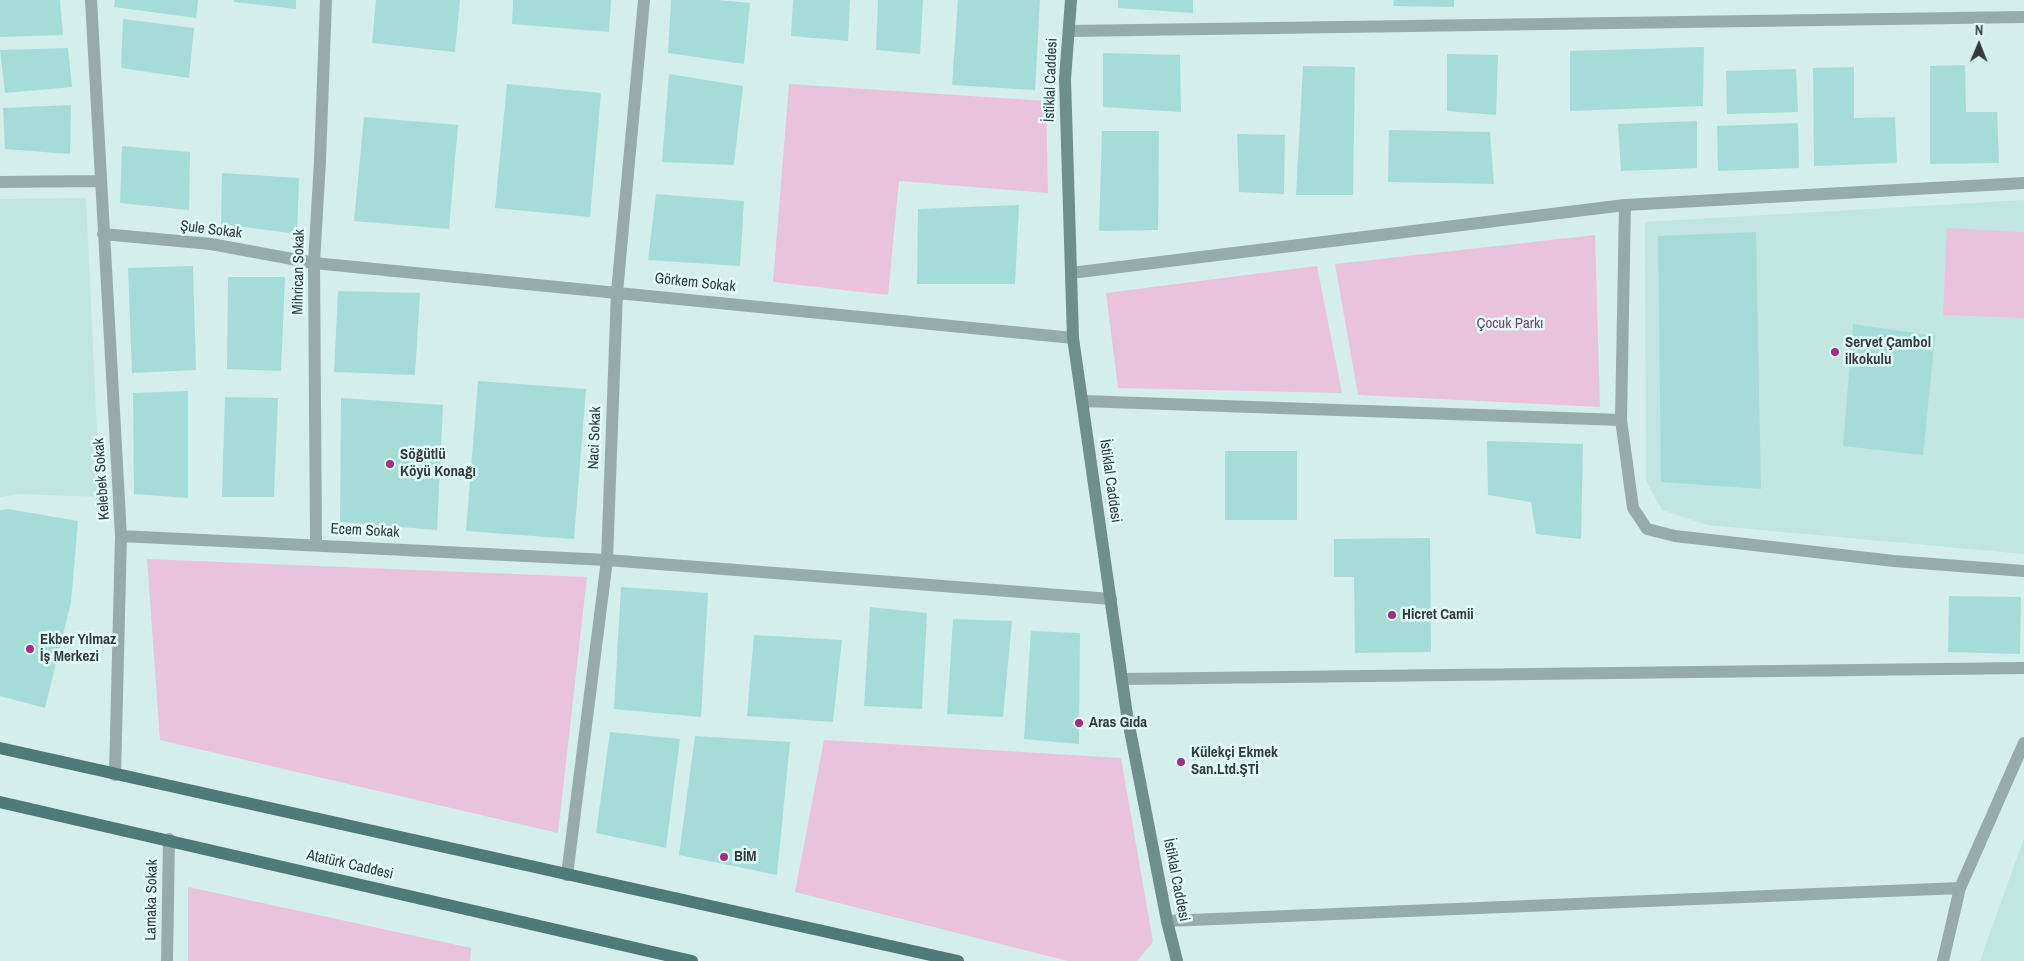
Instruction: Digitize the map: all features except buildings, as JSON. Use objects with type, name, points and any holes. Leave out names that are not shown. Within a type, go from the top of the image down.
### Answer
[{"type":"main road","points":[[0,748],[958,961]]},
{"type":"main road","name":"Atatürk Caddesi","points":[[0,802],[692,961]]},
{"type":"street","name":"Kelebek Sokak","points":[[91,0],[103,234],[122,536],[115,774]]},
{"type":"street","name":"Mihrican Sokak","points":[[316,544],[314,262],[326,0]]},
{"type":"street","name":"Naci Sokak","points":[[567,875],[607,560],[616,292],[644,0]]},
{"type":"street","name":"İstiklal Caddesi","points":[[1071,0],[1065,79],[1073,338],[1127,715],[1167,922],[1177,961]]},
{"type":"street","points":[[1069,31],[2024,17]]},
{"type":"street","points":[[0,182],[100,181]]},
{"type":"street","points":[[1071,274],[1625,205],[2024,183]]},
{"type":"street","points":[[1625,205],[1622,420],[1633,508],[1647,529],[1685,538],[1894,561],[2024,571]]},
{"type":"street","name":"Şule Sokak","points":[[103,234],[212,244],[314,262]]},
{"type":"street","name":"Görkem Sokak","points":[[314,262],[1073,338]]},
{"type":"street","points":[[1082,401],[1622,420]]},
{"type":"street","name":"Ecem Sokak","points":[[122,536],[316,544],[607,560],[1111,599]]},
{"type":"street","points":[[1122,679],[2024,668]]},
{"type":"street","points":[[1943,961],[1960,888],[2024,743]]},
{"type":"street","name":"Lamaka Sokak","points":[[167,961],[169,840]]},
{"type":"street","points":[[1167,922],[1960,888]]},
{"type":"shaded area","points":[[86,198],[100,497],[19,494],[0,497],[0,199]]},
{"type":"shaded area","name":"Servet Çambol ilkokulu","points":[[2024,200],[2024,554],[1707,525],[1662,510],[1646,481],[1645,222]]},
{"type":"shaded area","points":[[2024,838],[2024,961],[1980,961]]},
{"type":"green space","points":[[789,84],[1046,101],[1048,193],[899,181],[888,295],[773,282]]},
{"type":"green space","points":[[1947,228],[2024,232],[2024,318],[1943,315]]},
{"type":"green space","name":"Çocuk Parkı","points":[[1595,235],[1600,407],[1358,395],[1335,264]]},
{"type":"green space","points":[[1317,266],[1342,393],[1118,388],[1106,293]]},
{"type":"green space","points":[[147,559],[587,577],[558,833],[160,740]]},
{"type":"green space","points":[[824,740],[1121,758],[1153,942],[1137,961],[1068,961],[795,892]]},
{"type":"green space","points":[[188,887],[471,948],[470,961],[188,961]]},
{"type":"place","name":"Servet Çambol ilkokulu","points":[[1835,352]]},
{"type":"place","name":"Söğütlü Köyü Konağı","points":[[390,464]]},
{"type":"place","name":"Hicret Camii","points":[[1392,615]]},
{"type":"place","name":"Ekber Yılmaz İş Merkezi","points":[[30,649]]},
{"type":"place","name":"Aras Gıda","points":[[1079,723]]},
{"type":"place","name":"Külekçi Ekmek San.Ltd.ŞTİ","points":[[1181,762]]},
{"type":"place","name":"BİM","points":[[724,857]]}]
